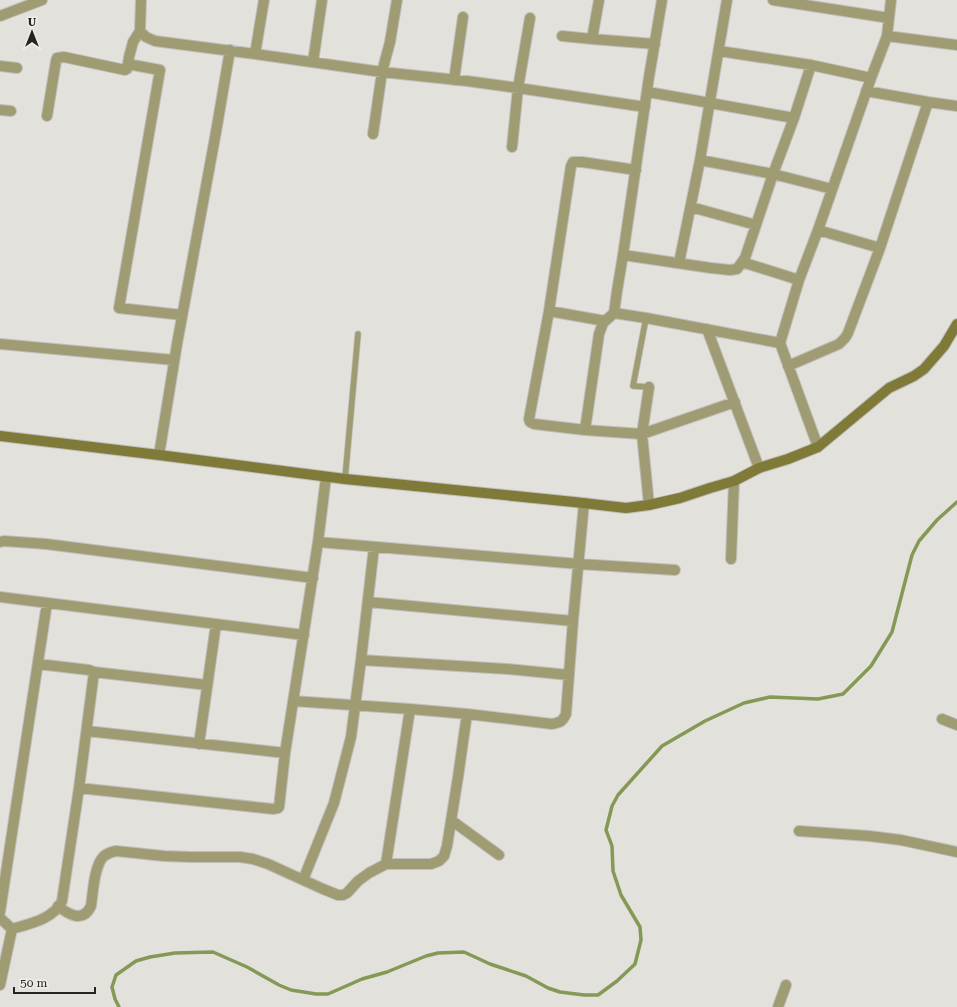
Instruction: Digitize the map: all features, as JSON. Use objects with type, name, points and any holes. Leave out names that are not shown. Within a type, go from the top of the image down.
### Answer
[{"type":"main road","points":[[0,436],[345,480],[626,508],[680,498],[734,481],[759,468],[788,460],[818,447],[889,388],[914,376],[924,369],[944,346],[957,324]]},
{"type":"street","points":[[0,16],[42,0]]},
{"type":"street","points":[[47,116],[56,61],[58,58],[64,57],[125,70],[127,68],[133,42],[140,31],[141,0]]},
{"type":"street","points":[[255,54],[264,0]]},
{"type":"street","points":[[313,62],[322,0]]},
{"type":"street","points":[[373,134],[382,72],[390,42],[397,0]]},
{"type":"street","points":[[592,40],[599,0]]},
{"type":"street","points":[[585,430],[599,334],[605,321],[614,313],[616,291],[623,255],[662,0]]},
{"type":"street","points":[[679,263],[700,160],[727,0]]},
{"type":"street","points":[[773,0],[889,18]]},
{"type":"street","points":[[818,447],[780,343],[799,280],[887,36],[891,0]]},
{"type":"street","points":[[454,80],[463,17]]},
{"type":"street","points":[[512,146],[518,88],[530,18]]},
{"type":"street","points":[[140,31],[146,38],[154,41],[180,43],[382,72],[518,88],[645,107]]},
{"type":"street","points":[[562,36],[592,40],[655,44]]},
{"type":"street","points":[[887,36],[957,45]]},
{"type":"street","points":[[158,455],[230,50]]},
{"type":"street","points":[[719,51],[811,65],[871,78]]},
{"type":"street","points":[[133,65],[160,70],[118,308],[182,314]]},
{"type":"street","points":[[623,255],[711,268],[730,270],[737,269],[745,258],[811,65]]},
{"type":"street","points":[[0,66],[17,68]]},
{"type":"street","points":[[866,91],[957,106]]},
{"type":"street","points":[[648,92],[794,118]]},
{"type":"street","points":[[788,366],[839,344],[848,333],[880,248],[928,102]]},
{"type":"street","points":[[0,110],[11,111]]},
{"type":"street","points":[[700,160],[773,174],[832,189]]},
{"type":"street","points":[[636,170],[582,162],[573,162],[571,166],[549,311],[529,419],[530,422],[534,424],[585,430],[642,434],[735,402]]},
{"type":"street","points":[[691,207],[756,225]]},
{"type":"street","points":[[818,230],[880,248]]},
{"type":"street","points":[[742,262],[799,280]]},
{"type":"street","points":[[549,311],[605,321]]},
{"type":"street","points":[[614,313],[780,343]]},
{"type":"street","points":[[707,329],[759,468]]},
{"type":"street","points":[[0,344],[174,360]]},
{"type":"street","points":[[650,387],[642,434],[650,504]]},
{"type":"street","points":[[79,788],[274,810],[279,807],[285,753],[313,578],[326,477]]},
{"type":"street","points":[[731,560],[734,481]]},
{"type":"street","points":[[293,701],[467,714],[552,724],[560,722],[564,719],[566,714],[584,503]]},
{"type":"street","points":[[0,542],[46,544],[313,578]]},
{"type":"street","points":[[318,542],[578,564],[675,570]]},
{"type":"street","points":[[303,880],[334,803],[351,737],[374,546]]},
{"type":"street","points":[[0,596],[304,635]]},
{"type":"street","points":[[368,602],[573,621]]},
{"type":"street","points":[[0,912],[47,603]]},
{"type":"street","points":[[199,744],[216,624]]},
{"type":"street","points":[[361,660],[507,669],[569,675]]},
{"type":"street","points":[[38,664],[208,685]]},
{"type":"street","points":[[12,929],[49,916],[61,904],[62,901],[94,672]]},
{"type":"street","points":[[386,864],[410,709]]},
{"type":"street","points":[[58,906],[67,914],[75,916],[83,915],[89,911],[99,864],[103,857],[116,851],[164,856],[253,858],[334,893],[343,895],[369,873],[386,864],[431,864],[439,861],[444,856],[447,846],[467,714]]},
{"type":"street","points":[[942,719],[957,725]]},
{"type":"street","points":[[87,730],[285,753]]},
{"type":"street","points":[[451,820],[499,855]]},
{"type":"street","points":[[799,831],[901,840],[957,852]]},
{"type":"street","points":[[0,918],[12,929]]},
{"type":"street","points":[[0,985],[12,929]]},
{"type":"street","points":[[778,1007],[786,985]]},
{"type":"lane","points":[[646,318],[633,386],[650,387]]},
{"type":"lane","points":[[345,480],[358,334]]},
{"type":"waterway","points":[[119,1007],[112,987],[116,975],[136,961],[175,953],[213,952],[247,967],[291,990],[316,994],[328,994],[362,979],[387,972],[426,956],[438,953],[464,952],[490,964],[526,976],[548,988],[560,992],[598,995],[617,981],[635,964],[641,940],[640,927],[621,895],[613,871],[612,846],[606,830],[612,806],[618,795],[662,746],[705,721],[744,703],[770,697],[818,699],[843,694],[871,666],[892,632],[912,555],[919,541],[937,520],[957,502]]}]
